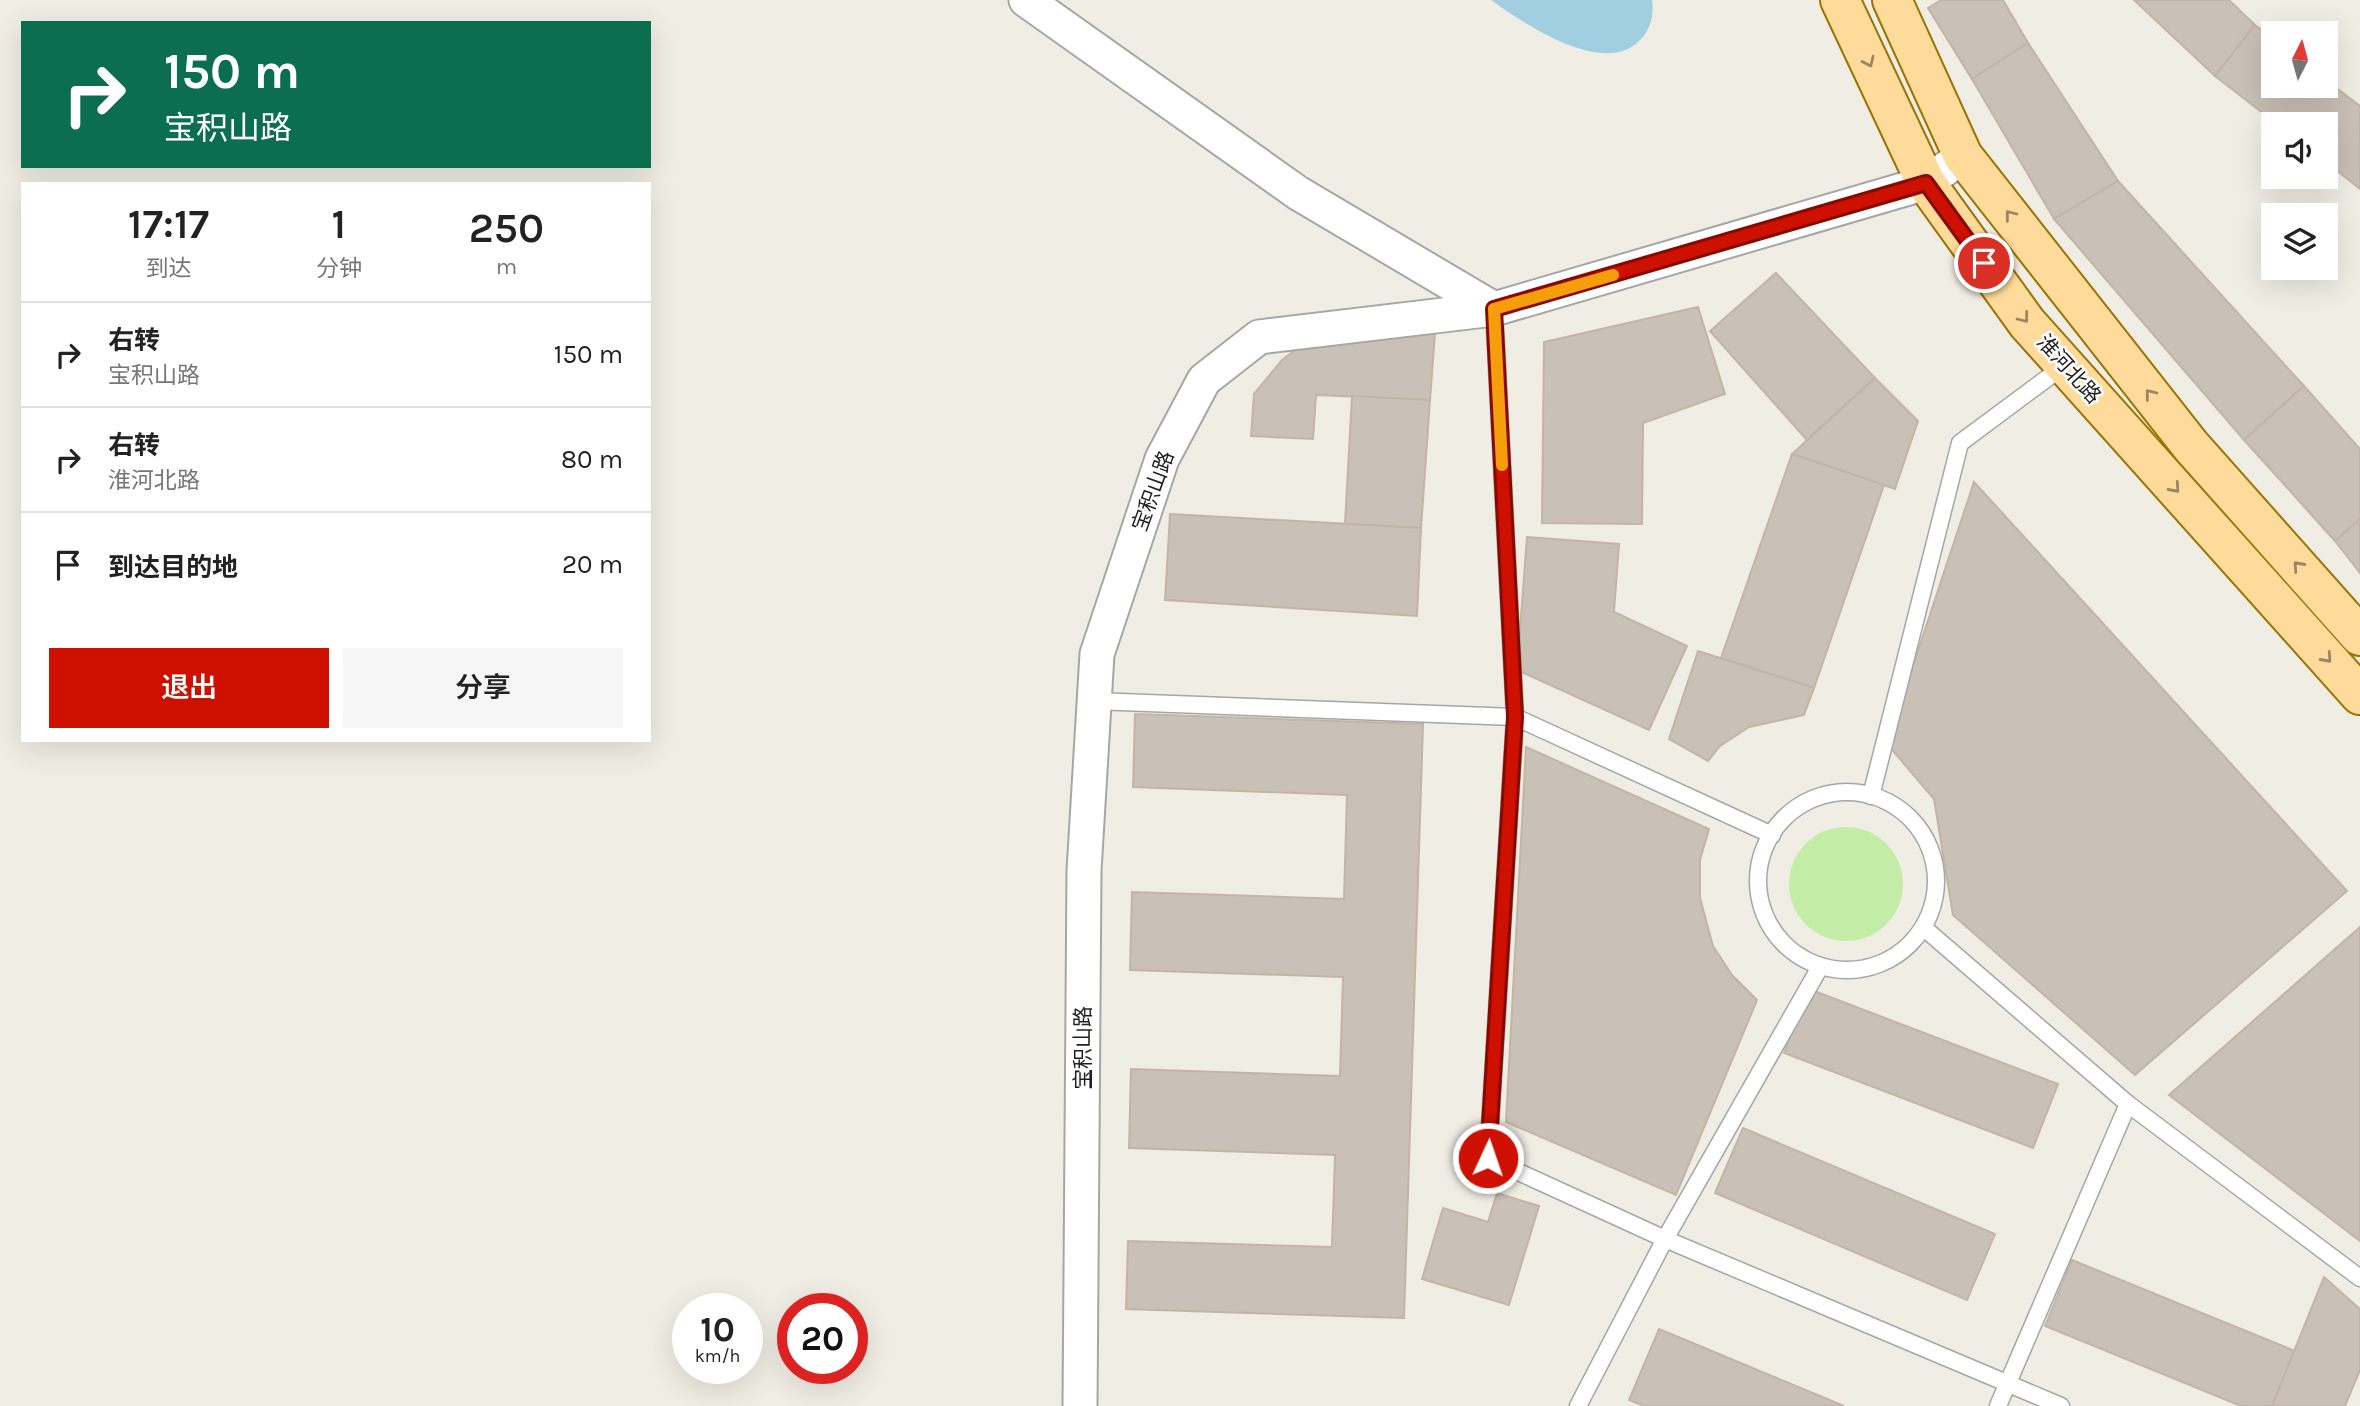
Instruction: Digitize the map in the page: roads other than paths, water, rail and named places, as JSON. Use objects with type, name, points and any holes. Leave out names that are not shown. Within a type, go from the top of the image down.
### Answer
[{"type":"main road","name":"淮河北路","points":[[1840,0],[1926,183],[2027,323],[2360,695]]},
{"type":"main road","points":[[1892,0],[1963,156],[2191,446],[2360,636]]},
{"type":"street","points":[[1026,0],[1298,193],[1494,309]]},
{"type":"street","name":"宝积山路","points":[[1080,1406],[1084,871],[1097,654],[1162,459],[1204,380],[1259,337],[1494,309],[1926,183],[1963,156]]},
{"type":"lane","points":[[1494,309],[1515,717],[1488,1158],[1665,1239],[2061,1406]]},
{"type":"lane","points":[[1871,796],[1960,443],[2065,365]]},
{"type":"lane","points":[[1094,701],[1515,717],[1772,835]]},
{"type":"lane","points":[[1829,793],[1858,793],[1887,801],[1911,819],[1929,843],[1937,871],[1935,901],[1924,928],[1904,951],[1878,966],[1849,971],[1819,967],[1793,953],[1773,932],[1761,905],[1757,876],[1763,848],[1772,835],[1779,823],[1811,800],[1829,793]]},
{"type":"lane","points":[[1924,928],[2128,1104],[2360,1278]]},
{"type":"lane","points":[[1578,1406],[1665,1239],[1819,967]]},
{"type":"lane","points":[[1998,1406],[2128,1104]]},
{"type":"water","points":[[1491,0],[1652,0],[1653,11],[1649,26],[1641,39],[1625,50],[1607,53],[1564,43],[1522,21]]}]
